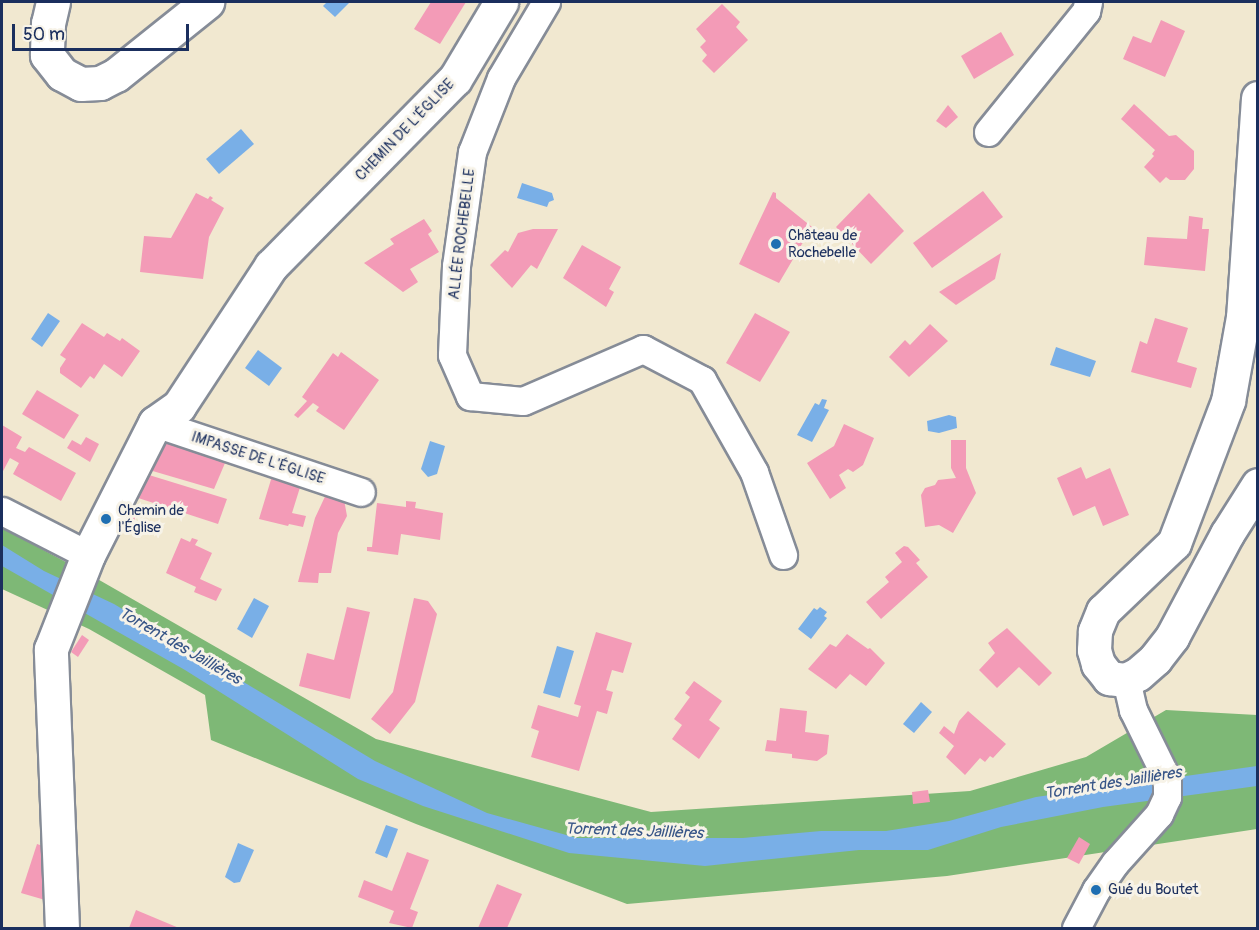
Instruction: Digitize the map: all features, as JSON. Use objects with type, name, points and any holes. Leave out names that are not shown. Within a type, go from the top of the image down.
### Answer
[{"type":"street","points":[[53,2],[48,23],[47,55],[62,74],[81,84],[100,83],[116,75],[207,2]]},
{"type":"street","name":"CHEMIN DE L'ÉGLISE","points":[[62,928],[51,649],[85,562],[155,423],[179,406],[272,266],[455,79],[501,2]]},
{"type":"street","name":"ALLÉE ROCHEBELLE","points":[[546,2],[501,78],[472,152],[456,266],[452,355],[456,365],[470,396],[523,401],[643,349],[702,380],[754,472],[783,555]]},
{"type":"street","points":[[988,132],[1086,11],[1088,2]]},
{"type":"street","points":[[1257,98],[1243,317],[1228,401],[1174,543],[1103,611],[1095,630],[1094,650],[1098,664],[1109,678],[1126,680],[1138,674],[1155,659],[1172,637],[1227,534],[1257,485]]},
{"type":"street","name":"IMPASSE DE L'ÉGLISE","points":[[155,423],[362,492]]},
{"type":"street","points":[[2,510],[85,562]]},
{"type":"street","points":[[1076,928],[1101,882],[1159,814],[1167,797],[1167,779],[1133,710],[1126,680]]},
{"type":"green space","points":[[2,528],[94,577],[376,739],[651,812],[970,791],[1086,757],[1166,710],[1257,715],[1257,829],[947,876],[627,904],[416,824],[211,740],[205,695],[89,629],[2,589]]},
{"type":"water","points":[[327,2],[350,2],[335,17],[323,6]]},
{"type":"water","points":[[241,129],[254,144],[219,174],[206,159]]},
{"type":"water","points":[[522,183],[552,193],[554,200],[549,202],[547,207],[517,198]]},
{"type":"water","points":[[48,313],[60,321],[42,347],[31,339]]},
{"type":"water","points":[[1056,347],[1096,361],[1090,377],[1050,365]]},
{"type":"water","points":[[258,350],[282,368],[269,386],[245,368]]},
{"type":"water","points":[[822,399],[827,400],[824,408],[829,410],[812,442],[797,435],[815,403],[819,405]]},
{"type":"water","points":[[949,415],[956,417],[957,428],[939,433],[928,431],[927,421]]},
{"type":"water","points":[[430,441],[445,446],[437,474],[428,477],[421,469]]},
{"type":"water","name":"Torrent des Jaillières","points":[[2,545],[44,571],[114,604],[375,761],[487,813],[577,838],[743,838],[821,831],[886,831],[949,821],[1036,797],[1257,766],[1257,786],[1103,807],[1001,827],[928,850],[859,850],[705,866],[569,853],[423,806],[358,779],[185,670],[2,566]]},
{"type":"water","points":[[254,598],[269,606],[252,638],[237,629]]},
{"type":"water","points":[[820,607],[827,612],[824,616],[827,618],[811,639],[798,629],[814,608],[817,610]]},
{"type":"water","points":[[557,646],[574,651],[560,698],[543,693]]},
{"type":"water","points":[[921,702],[932,712],[914,733],[903,724]]},
{"type":"water","points":[[386,825],[398,829],[387,858],[375,853]]},
{"type":"water","points":[[238,843],[254,850],[240,882],[234,883],[225,877]]},
{"type":"building","points":[[431,2],[466,2],[440,44],[414,29]]},
{"type":"building","points":[[722,4],[740,22],[736,27],[748,40],[714,73],[702,61],[707,55],[700,47],[706,41],[696,29]]},
{"type":"building","points":[[1161,20],[1185,31],[1165,77],[1123,59],[1133,36],[1151,43]]},
{"type":"building","points":[[1001,32],[1014,55],[974,79],[961,56]]},
{"type":"building","points":[[1134,104],[1169,136],[1176,135],[1194,151],[1194,169],[1185,180],[1170,180],[1166,177],[1160,183],[1144,167],[1154,156],[1152,154],[1155,150],[1121,119]]},
{"type":"building","points":[[948,105],[958,117],[946,128],[936,121]]},
{"type":"building","points":[[983,191],[1003,217],[932,268],[913,243]]},
{"type":"building","name":"Château de Rochebelle","points":[[773,192],[776,193],[776,198],[812,227],[779,283],[739,264]]},
{"type":"building","points":[[196,193],[208,199],[210,196],[213,198],[211,200],[224,208],[209,237],[203,279],[140,272],[144,236],[171,238]]},
{"type":"building","points":[[869,193],[904,231],[871,264],[836,227]]},
{"type":"building","points":[[1189,216],[1203,218],[1202,229],[1209,229],[1205,271],[1144,265],[1147,237],[1187,239]]},
{"type":"building","points":[[424,219],[432,231],[428,234],[439,252],[410,269],[418,282],[403,292],[364,263],[394,244],[390,239]]},
{"type":"building","points":[[533,229],[558,229],[537,269],[531,265],[512,288],[490,265],[505,250],[508,252],[518,233]]},
{"type":"building","points":[[582,245],[621,267],[609,289],[614,292],[606,307],[563,278]]},
{"type":"building","points":[[1001,253],[995,279],[956,305],[939,292]]},
{"type":"building","points":[[755,313],[790,332],[760,382],[726,363]]},
{"type":"building","points":[[1155,318],[1188,328],[1177,362],[1197,368],[1191,388],[1131,372],[1140,341],[1147,344]]},
{"type":"building","points":[[82,323],[104,337],[107,333],[120,341],[122,338],[140,351],[122,377],[104,364],[94,379],[90,376],[81,388],[60,373],[60,368],[66,359],[60,355]]},
{"type":"building","points":[[930,324],[948,341],[909,377],[889,357],[905,340],[910,345]]},
{"type":"building","points":[[341,352],[379,380],[344,430],[316,411],[319,407],[313,403],[298,418],[294,415],[307,401],[302,397],[333,353],[338,357]]},
{"type":"building","points":[[37,390],[79,415],[64,439],[22,414]]},
{"type":"building","points":[[844,424],[874,438],[863,465],[853,472],[848,469],[839,475],[846,488],[830,499],[807,463],[834,446]]},
{"type":"building","points":[[2,425],[22,437],[16,448],[25,452],[29,447],[76,473],[61,501],[13,474],[19,463],[10,458],[2,473]]},
{"type":"building","points":[[154,436],[225,463],[214,489],[139,467]]},
{"type":"building","points":[[86,437],[99,444],[90,462],[67,448],[72,440],[81,445]]},
{"type":"building","points":[[951,440],[966,440],[966,468],[976,493],[953,533],[939,525],[925,527],[921,495],[925,488],[935,485],[938,480],[956,478],[951,468]]},
{"type":"building","points":[[1081,467],[1086,479],[1110,468],[1129,515],[1103,526],[1095,506],[1073,516],[1057,478]]},
{"type":"building","points":[[136,471],[227,499],[218,524],[129,495]]},
{"type":"building","points":[[273,473],[302,481],[292,513],[306,516],[303,527],[259,519]]},
{"type":"building","points":[[329,488],[343,494],[347,516],[338,533],[331,573],[319,573],[318,583],[298,582],[315,518]]},
{"type":"building","points":[[406,501],[416,502],[415,508],[443,513],[440,540],[401,534],[398,555],[367,551],[367,547],[372,547],[377,503],[406,507]]},
{"type":"building","points":[[124,510],[136,515],[130,533],[118,529]]},
{"type":"building","points":[[181,538],[190,542],[192,538],[198,540],[195,545],[212,553],[200,579],[222,589],[216,601],[194,592],[196,587],[166,573]]},
{"type":"building","points":[[904,546],[908,547],[920,560],[916,563],[928,577],[881,619],[866,602],[889,582],[885,577],[902,562],[895,553]]},
{"type":"building","points":[[414,598],[428,601],[437,614],[415,702],[390,734],[371,719],[393,692]]},
{"type":"building","points":[[347,607],[370,612],[350,699],[299,686],[307,653],[334,660]]},
{"type":"building","points":[[1007,628],[1052,673],[1039,686],[1019,667],[997,688],[979,670],[995,653],[988,643]]},
{"type":"building","points":[[596,632],[632,643],[623,673],[612,670],[606,690],[613,692],[607,714],[597,711],[579,771],[531,757],[539,731],[531,728],[538,705],[578,717],[581,706],[574,704]]},
{"type":"building","points":[[847,634],[868,649],[870,648],[885,663],[866,686],[850,674],[836,689],[808,669],[830,644],[836,647]]},
{"type":"building","points":[[82,635],[89,640],[78,657],[71,652]]},
{"type":"building","points":[[694,681],[722,701],[709,720],[720,728],[699,759],[672,739],[682,725],[674,719],[690,697],[685,693]]},
{"type":"building","points":[[780,708],[807,711],[805,732],[829,735],[827,754],[817,761],[792,758],[792,754],[765,751],[767,740],[776,741]]},
{"type":"building","points":[[968,711],[1006,744],[993,758],[990,756],[985,762],[980,758],[965,775],[946,757],[954,746],[939,733],[944,726],[954,734],[959,721]]},
{"type":"building","points":[[928,790],[930,802],[913,804],[912,792]]},
{"type":"building","points":[[1079,837],[1090,844],[1079,864],[1067,858]]},
{"type":"building","points":[[37,844],[49,848],[52,902],[21,893]]},
{"type":"building","points":[[407,852],[429,860],[410,909],[418,912],[412,928],[389,923],[394,911],[358,897],[364,880],[392,891]]},
{"type":"building","points":[[497,884],[522,894],[507,928],[478,928]]},
{"type":"building","points":[[136,910],[179,928],[129,928]]},
{"type":"place","name":"Château de Rochebelle","points":[[776,244]]},
{"type":"place","name":"Chemin de l'Église","points":[[106,519]]},
{"type":"place","name":"Gué du Boutet","points":[[1096,890]]}]
